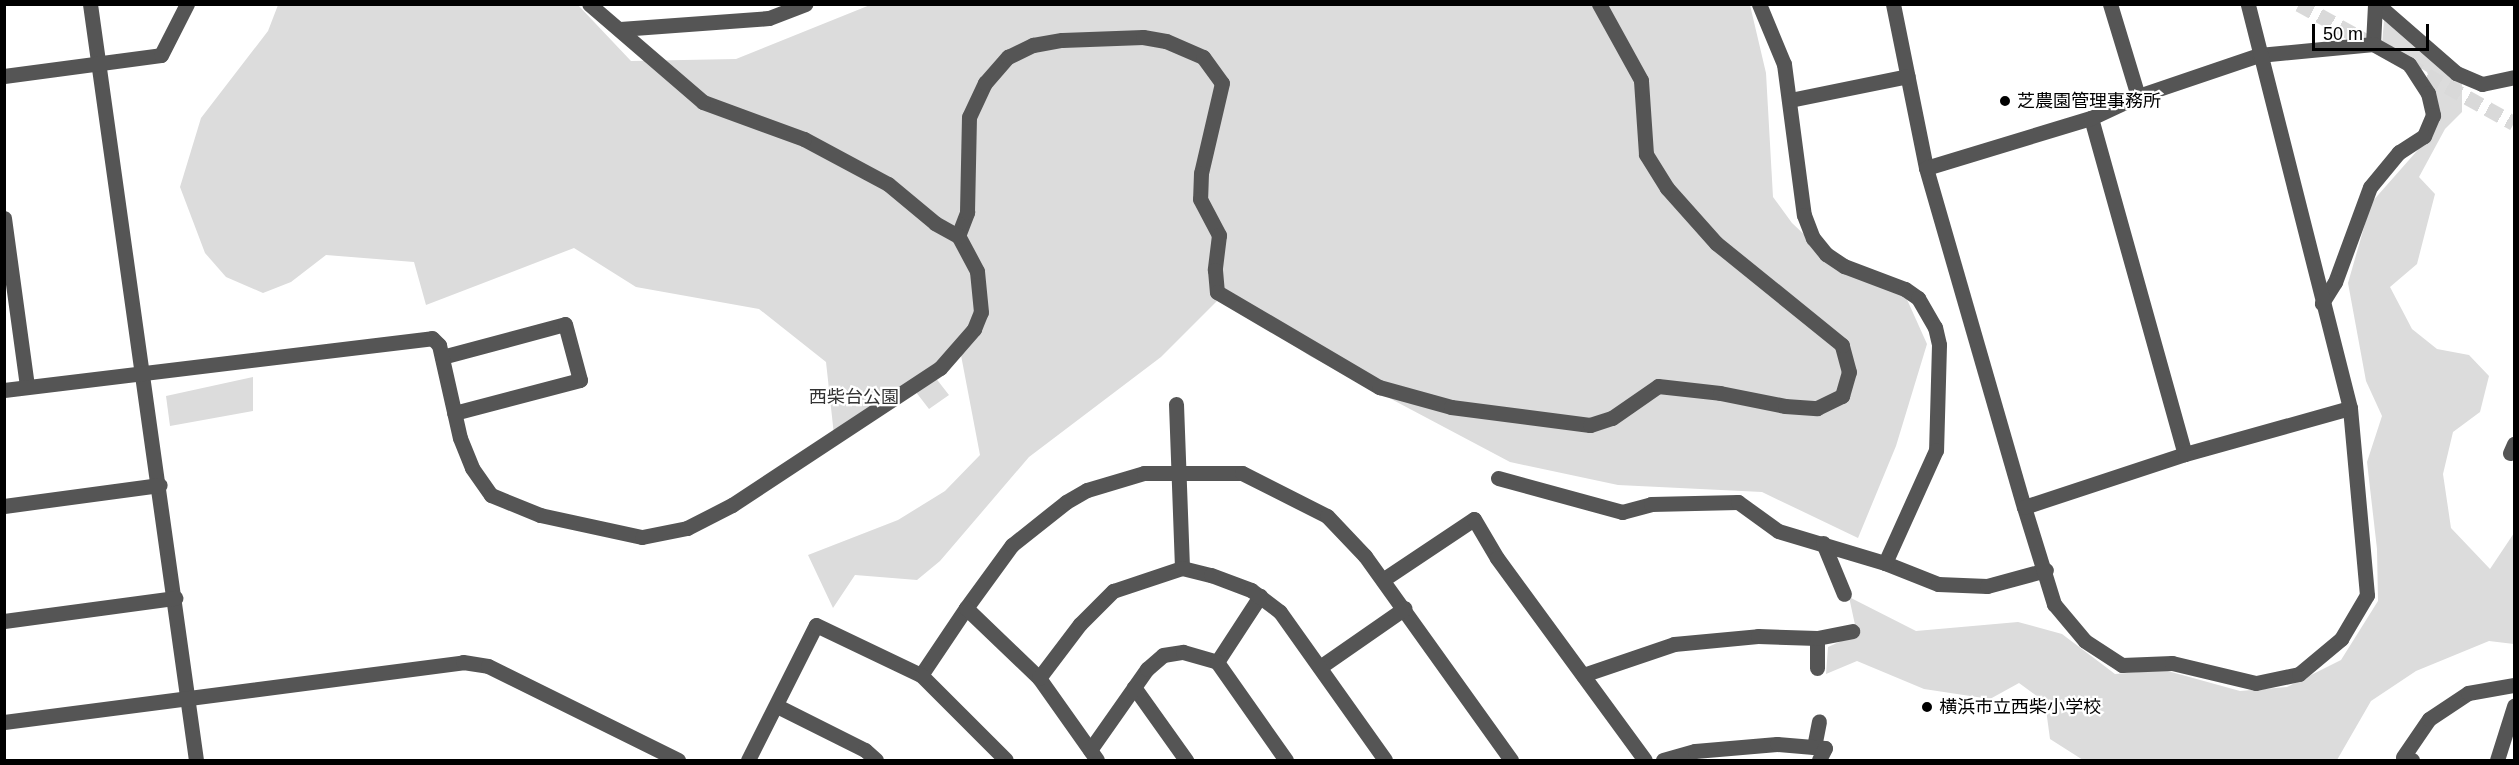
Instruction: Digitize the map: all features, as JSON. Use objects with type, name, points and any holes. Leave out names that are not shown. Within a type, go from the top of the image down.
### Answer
[{"type":"street","points":[[90,4],[160,485],[196,760]]},
{"type":"street","points":[[4,76],[161,55],[188,4]]},
{"type":"street","points":[[4,390],[418,337],[432,338],[442,357],[454,413],[472,468],[491,495],[540,515],[642,537],[687,528],[732,505],[940,368],[974,329],[981,312],[976,271],[958,236],[935,223],[888,184],[804,139],[703,102],[589,4]]},
{"type":"street","points":[[620,29],[769,18],[805,4]]},
{"type":"street","points":[[958,236],[967,212],[969,117],[985,83],[1008,57],[1033,45],[1062,40],[1143,37],[1166,41],[1203,57],[1222,82],[1201,173],[1200,199],[1219,236],[1215,270],[1217,292],[1378,387],[1451,407],[1590,425],[1612,418],[1658,386],[1817,408],[1842,396],[1849,372],[1842,345],[1716,243],[1667,188],[1646,154],[1641,80],[1599,4]]},
{"type":"street","points":[[1760,4],[1784,64],[1804,215],[1813,238],[1826,254],[1844,266],[1905,289],[1918,297],[1935,327],[1939,345],[1936,450],[1885,563]]},
{"type":"street","points":[[1893,4],[1926,168],[2024,507],[2046,570],[2054,604],[2085,641],[2122,665],[2172,663],[2256,683],[2299,674],[2341,639],[2367,595],[2350,408],[2247,4]]},
{"type":"street","points":[[2110,4],[2138,96]]},
{"type":"street","points":[[2373,44],[2376,4]]},
{"type":"street","points":[[2376,4],[2456,73],[2482,84],[2514,77]]},
{"type":"street","points":[[1926,168],[2091,118],[2138,96],[2259,55],[2373,44],[2409,64],[2428,93],[2433,115],[2424,136],[2399,152],[2370,187],[2336,282],[2322,303]]},
{"type":"street","points":[[1790,100],[1908,76]]},
{"type":"street","points":[[2091,118],[2185,454]]},
{"type":"street","points":[[4,218],[27,386]]},
{"type":"street","points":[[442,357],[563,318],[580,380],[454,413]]},
{"type":"street","points":[[1176,404],[1182,568]]},
{"type":"street","points":[[2024,507],[2185,454],[2350,408]]},
{"type":"street","points":[[921,675],[1012,545],[1065,502],[1087,490],[1143,473],[1177,470],[1242,473],[1286,492],[1327,516],[1384,579],[1511,760]]},
{"type":"street","points":[[1498,478],[1622,512],[1651,504],[1738,502],[1778,531],[1885,563],[1938,584],[1988,586],[2046,570]]},
{"type":"street","points":[[4,506],[160,485]]},
{"type":"street","points":[[1384,579],[1474,519],[1497,558],[1646,760]]},
{"type":"street","points":[[1823,543],[1844,594]]},
{"type":"street","points":[[1039,678],[1080,624],[1113,591],[1182,568],[1211,574],[1260,596],[1280,612],[1385,760]]},
{"type":"street","points":[[1217,662],[1260,596]]},
{"type":"street","points":[[4,621],[175,598]]},
{"type":"street","points":[[966,608],[1039,678],[1094,755],[1134,687],[1163,655],[1183,652],[1217,662],[1286,760]]},
{"type":"street","points":[[1320,668],[1405,608]]},
{"type":"street","points":[[748,760],[816,625],[921,675],[1006,760]]},
{"type":"street","points":[[1583,675],[1674,644],[1758,636],[1817,638],[1852,631]]},
{"type":"street","points":[[1817,638],[1817,668]]},
{"type":"street","points":[[4,722],[463,662],[488,666],[678,760]]},
{"type":"street","points":[[2412,760],[2403,757],[2429,719],[2468,693],[2514,685]]},
{"type":"street","points":[[1134,687],[1186,760]]},
{"type":"street","points":[[777,706],[865,750],[876,760]]},
{"type":"street","points":[[2497,760],[2512,728],[2514,706]]},
{"type":"street","points":[[1663,760],[1695,751],[1743,745],[1816,754],[1819,721]]},
{"type":"green space","name":"西柴台公園","points":[[278,5],[578,5],[631,61],[736,59],[870,5],[1750,5],[1766,73],[1773,197],[1792,223],[1827,256],[1905,295],[1927,344],[1896,446],[1858,538],[1762,492],[1618,485],[1510,462],[1310,356],[1221,297],[1161,357],[1029,457],[940,561],[917,580],[855,575],[833,608],[808,555],[898,520],[945,491],[980,455],[960,350],[931,372],[949,395],[929,409],[912,387],[834,435],[826,362],[759,309],[636,287],[574,248],[426,305],[414,262],[326,255],[291,282],[263,293],[226,277],[205,253],[180,187],[201,118],[268,31]]},
{"type":"green space","points":[[2384,20],[2462,78],[2462,112],[2445,129],[2419,177],[2435,194],[2417,264],[2390,287],[2412,329],[2437,349],[2469,355],[2489,376],[2480,412],[2453,432],[2443,474],[2451,528],[2490,569],[2514,533],[2514,644],[2489,641],[2416,671],[2371,701],[2337,760],[2083,760],[2050,739],[2045,702],[2019,683],[1990,699],[1924,689],[1857,661],[1826,674],[1828,647],[1857,634],[1849,597],[1916,631],[2018,622],[2062,634],[2115,674],[2164,670],[2240,691],[2287,687],[2341,660],[2378,601],[2377,549],[2367,462],[2382,416],[2366,381],[2348,283],[2371,203],[2431,135],[2439,108],[2427,72],[2382,45]]},
{"type":"green space","points":[[253,377],[253,411],[170,426],[166,396]]},
{"type":"tunnel","points":[[2299,4],[2375,46]]},
{"type":"tunnel","points":[[2407,64],[2514,123]]},
{"type":"place","name":"芝農園管理事務所","points":[[2005,101]]},
{"type":"place","name":"横浜市立西柴小学校","points":[[1927,707]]}]
